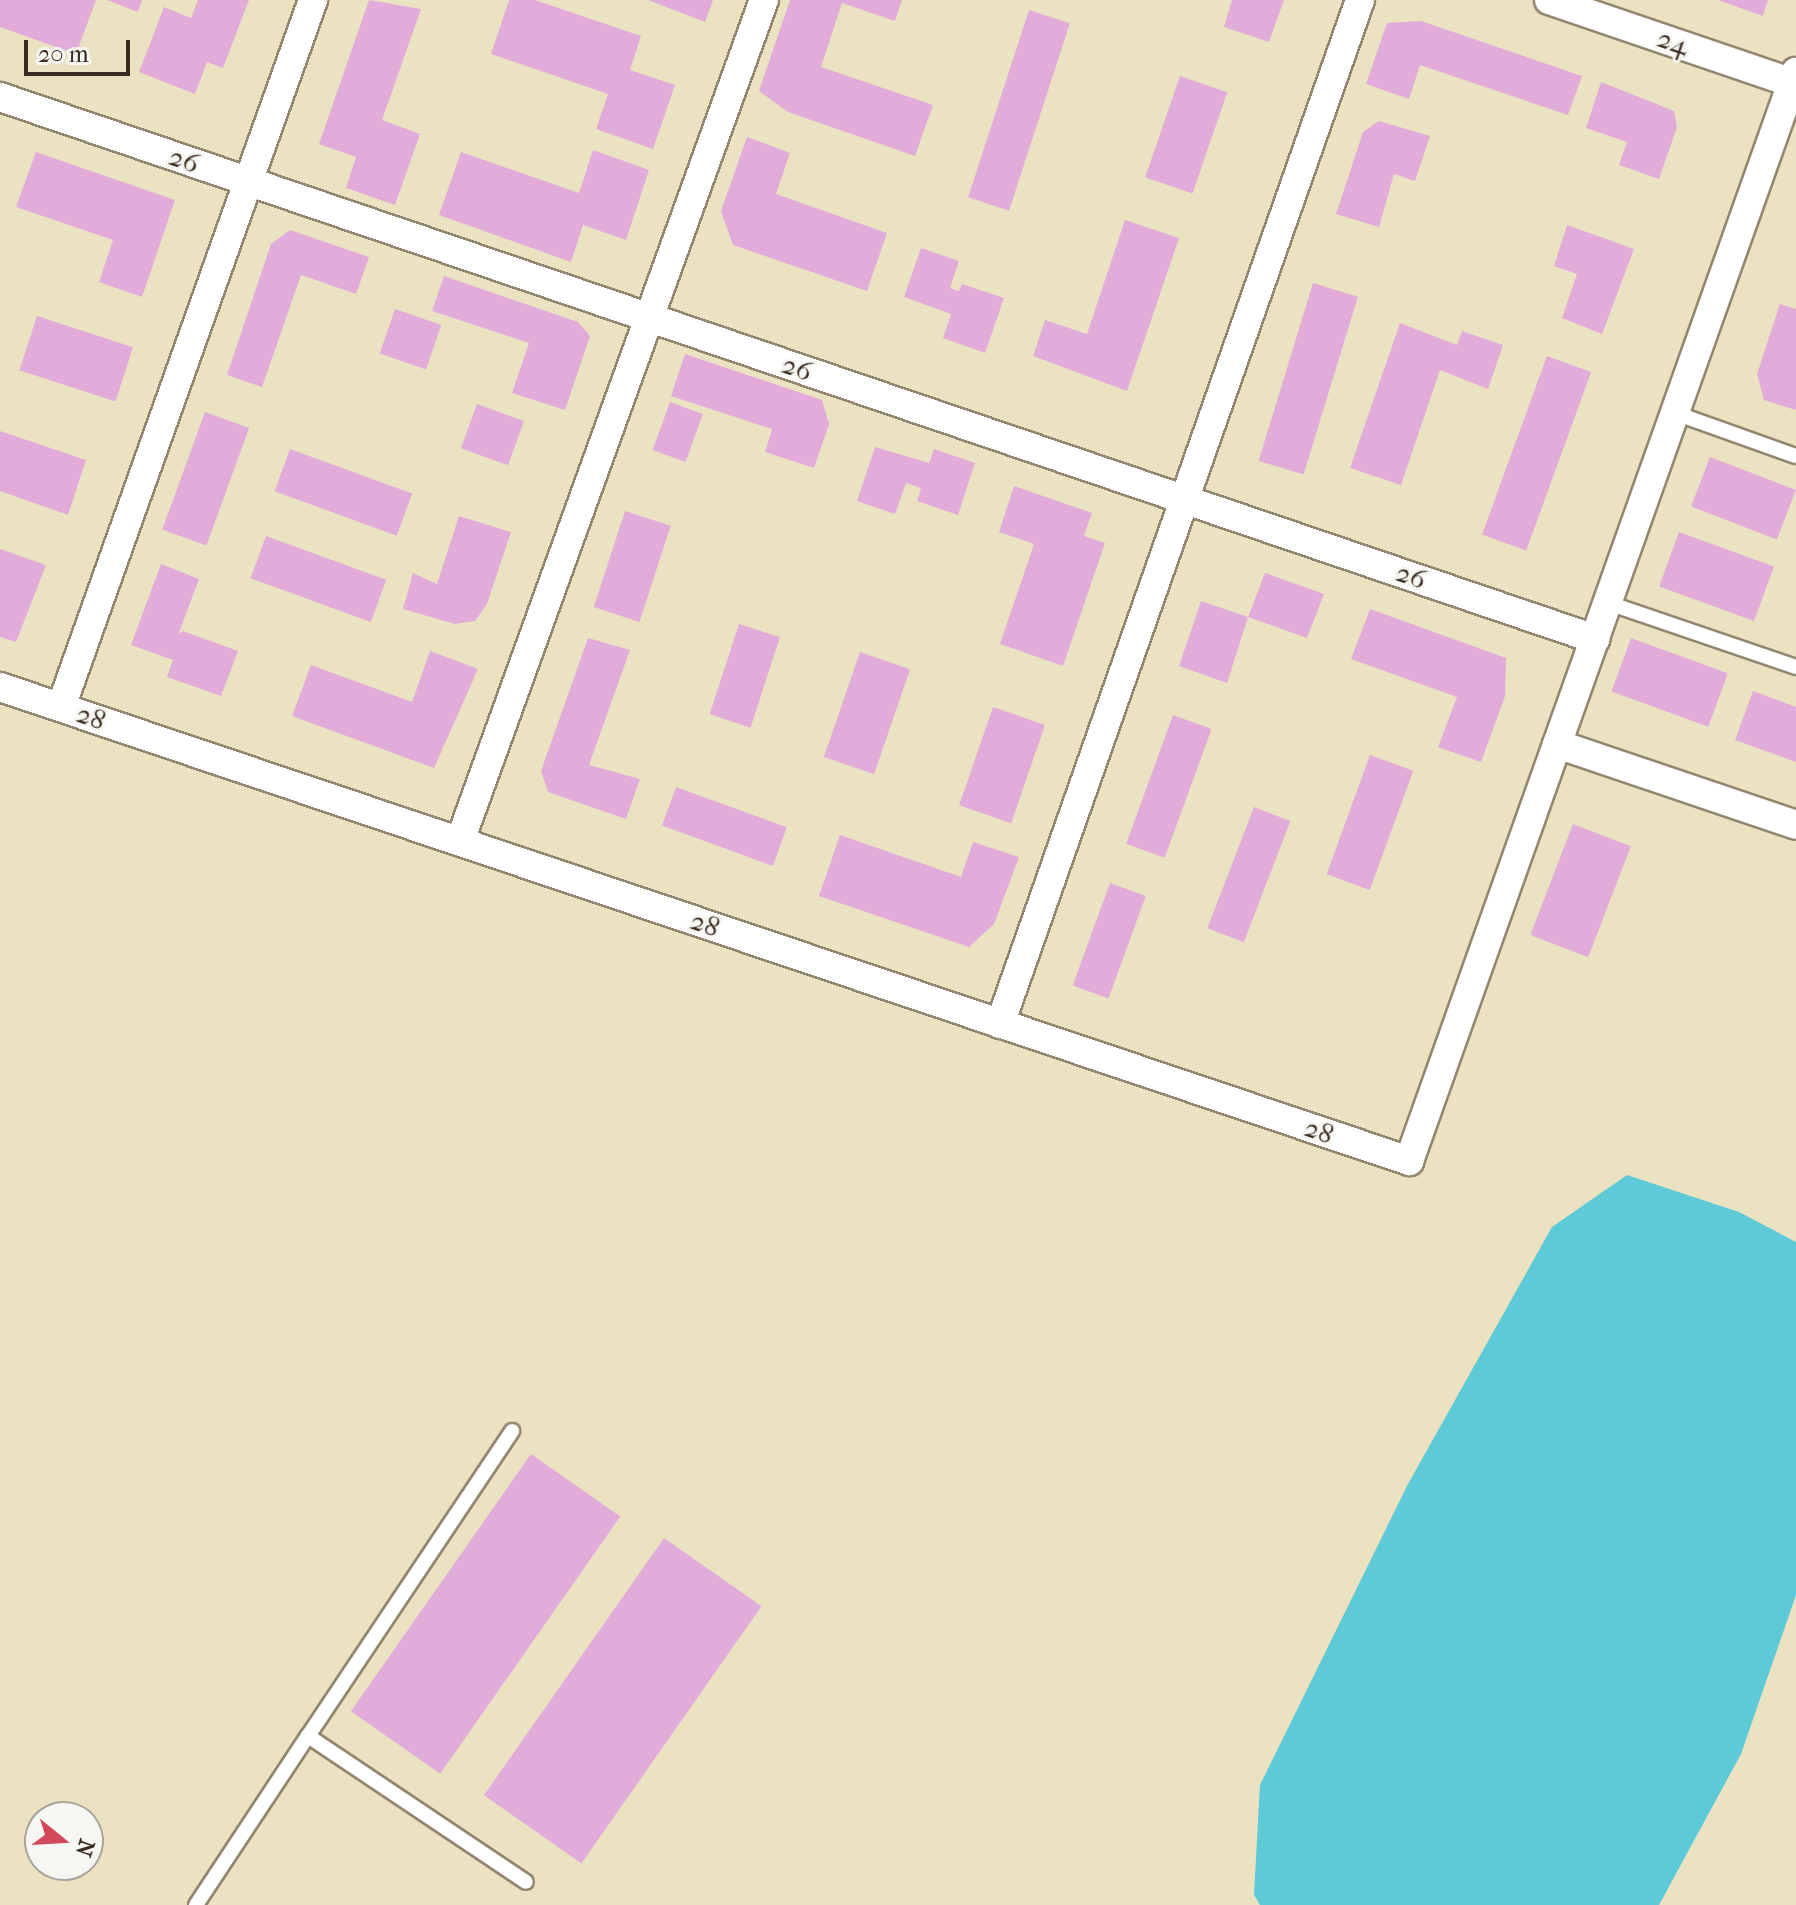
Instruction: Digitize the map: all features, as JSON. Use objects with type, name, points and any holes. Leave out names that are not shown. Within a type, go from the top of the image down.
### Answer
[{"type":"street","points":[[61,707],[313,0]]},
{"type":"street","points":[[460,841],[764,0]]},
{"type":"street","points":[[1000,1024],[1360,0]]},
{"type":"street","name":"24","points":[[1549,0],[1795,80]]},
{"type":"street","points":[[1795,80],[1557,744],[1796,825]]},
{"type":"street","name":"26","points":[[0,97],[1595,639]]},
{"type":"street","name":"28","points":[[0,687],[1409,1161],[1557,744]]},
{"type":"lane","points":[[1675,413],[1796,456]]},
{"type":"lane","points":[[1608,603],[1796,667]]},
{"type":"lane","points":[[196,1905],[512,1431]]},
{"type":"lane","points":[[308,1736],[526,1882]]},
{"type":"water","points":[[1627,1175],[1739,1212],[1796,1242],[1796,1595],[1741,1754],[1659,1905],[1260,1905],[1254,1895],[1260,1785],[1408,1484],[1552,1227]]},
{"type":"building","points":[[0,0],[96,0],[76,54],[0,27]]},
{"type":"building","points":[[107,0],[142,0],[138,12]]},
{"type":"building","points":[[198,0],[249,0],[223,68],[207,62],[195,94],[139,72],[164,7],[191,18]]},
{"type":"building","points":[[369,0],[421,9],[382,120],[420,134],[395,205],[346,188],[356,157],[319,144]]},
{"type":"building","points":[[509,0],[535,0],[641,36],[630,70],[675,85],[653,149],[596,129],[608,94],[491,54]]},
{"type":"building","points":[[648,0],[713,0],[705,22]]},
{"type":"building","points":[[790,0],[902,0],[895,21],[842,3],[821,67],[933,105],[915,156],[788,112],[759,91]]},
{"type":"building","points":[[1232,0],[1284,0],[1269,42],[1224,27]]},
{"type":"building","points":[[1718,0],[1768,0],[1763,16]]},
{"type":"building","points":[[1029,10],[1070,23],[1009,211],[968,197]]},
{"type":"building","points":[[1421,21],[1582,76],[1568,115],[1420,65],[1409,99],[1366,84],[1387,23]]},
{"type":"building","points":[[1180,76],[1227,92],[1192,193],[1145,177]]},
{"type":"building","points":[[1601,82],[1674,111],[1677,127],[1659,179],[1619,165],[1627,142],[1586,128]]},
{"type":"building","points":[[1379,121],[1430,136],[1415,181],[1394,174],[1379,227],[1336,214],[1363,132]]},
{"type":"building","points":[[747,137],[790,153],[776,194],[887,233],[867,291],[733,245],[721,211]]},
{"type":"building","points":[[593,150],[649,170],[626,240],[583,225],[571,262],[439,215],[461,152],[579,193]]},
{"type":"building","points":[[36,152],[175,200],[142,297],[99,282],[113,240],[16,207]]},
{"type":"building","points":[[1125,220],[1179,238],[1127,391],[1033,356],[1045,320],[1087,334]]},
{"type":"building","points":[[1567,225],[1634,249],[1602,334],[1562,318],[1577,274],[1554,266]]},
{"type":"building","points":[[290,230],[369,257],[356,294],[301,275],[262,387],[227,375],[271,244]]},
{"type":"building","points":[[921,248],[959,261],[950,288],[959,291],[962,284],[1004,298],[985,353],[943,338],[951,314],[904,297]]},
{"type":"building","points":[[444,276],[578,322],[590,336],[565,410],[512,393],[529,343],[432,311]]},
{"type":"building","points":[[1313,283],[1358,297],[1304,475],[1259,461]]},
{"type":"building","points":[[1780,304],[1796,309],[1796,410],[1764,400],[1757,374]]},
{"type":"building","points":[[395,309],[441,325],[426,369],[380,353]]},
{"type":"building","points":[[37,316],[133,347],[115,401],[19,370]]},
{"type":"building","points":[[1400,323],[1457,345],[1462,331],[1503,345],[1488,389],[1440,370],[1401,485],[1350,468]]},
{"type":"building","points":[[685,354],[822,400],[829,424],[814,468],[765,452],[772,429],[671,396]]},
{"type":"building","points":[[1547,356],[1591,372],[1526,551],[1482,535]]},
{"type":"building","points":[[670,402],[703,414],[685,462],[653,450]]},
{"type":"building","points":[[477,404],[524,421],[508,465],[461,448]]},
{"type":"building","points":[[205,412],[249,428],[206,546],[162,529]]},
{"type":"building","points":[[0,431],[86,460],[68,515],[0,491]]},
{"type":"building","points":[[875,447],[929,463],[934,449],[975,463],[958,515],[917,501],[921,488],[906,483],[895,514],[857,501]]},
{"type":"building","points":[[290,449],[412,493],[397,536],[275,491]]},
{"type":"building","points":[[1710,457],[1796,490],[1777,539],[1691,506]]},
{"type":"building","points":[[1014,486],[1092,513],[1084,536],[1105,543],[1063,666],[1000,644],[1034,544],[999,532]]},
{"type":"building","points":[[625,511],[671,526],[639,622],[594,607]]},
{"type":"building","points":[[459,516],[511,532],[487,604],[475,621],[455,624],[403,609],[413,573],[437,584]]},
{"type":"building","points":[[1679,532],[1774,567],[1754,621],[1659,587]]},
{"type":"building","points":[[266,536],[386,580],[371,622],[251,578]]},
{"type":"building","points":[[0,549],[46,565],[16,642],[0,637]]},
{"type":"building","points":[[161,564],[199,579],[178,635],[183,631],[238,651],[221,696],[167,677],[173,660],[131,645]]},
{"type":"building","points":[[1265,573],[1324,594],[1307,638],[1248,617]]},
{"type":"building","points":[[1201,601],[1248,617],[1227,683],[1179,666]]},
{"type":"building","points":[[1370,609],[1506,658],[1505,696],[1481,762],[1438,747],[1457,697],[1351,659]]},
{"type":"building","points":[[739,624],[780,637],[751,728],[710,714]]},
{"type":"building","points":[[588,638],[630,650],[589,765],[640,779],[626,819],[548,792],[541,771]]},
{"type":"building","points":[[1631,638],[1728,673],[1708,727],[1612,692]]},
{"type":"building","points":[[430,651],[478,669],[434,768],[292,716],[311,665],[412,702]]},
{"type":"building","points":[[860,652],[910,669],[874,774],[824,757]]},
{"type":"building","points":[[1753,691],[1796,707],[1796,762],[1735,740]]},
{"type":"building","points":[[993,707],[1045,725],[1011,823],[959,805]]},
{"type":"building","points":[[1173,715],[1212,729],[1165,858],[1126,844]]},
{"type":"building","points":[[1370,755],[1413,771],[1370,890],[1327,874]]},
{"type":"building","points":[[676,787],[787,827],[773,866],[662,826]]},
{"type":"building","points":[[1254,807],[1290,821],[1244,942],[1207,928]]},
{"type":"building","points":[[1573,824],[1631,846],[1588,957],[1530,935]]},
{"type":"building","points":[[840,835],[961,877],[973,842],[1019,857],[994,924],[969,947],[819,896]]},
{"type":"building","points":[[1110,883],[1146,896],[1108,998],[1073,985]]},
{"type":"building","points":[[531,1454],[620,1517],[440,1774],[351,1711]]},
{"type":"building","points":[[664,1538],[761,1606],[581,1863],[484,1795]]}]
